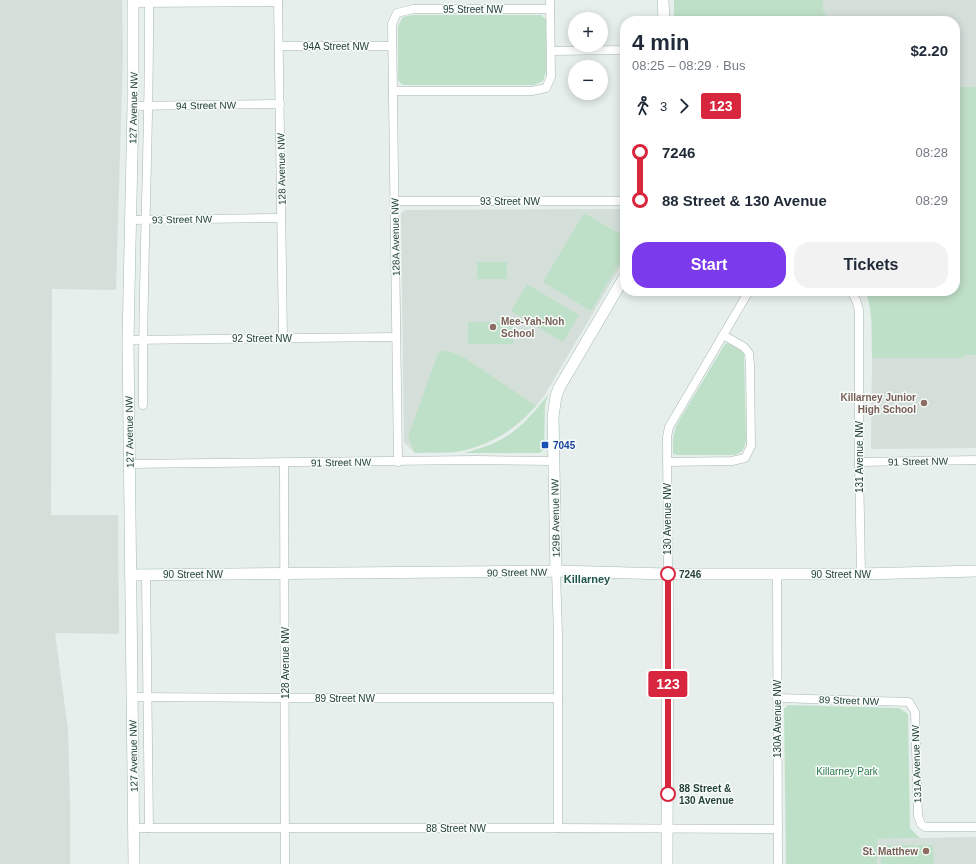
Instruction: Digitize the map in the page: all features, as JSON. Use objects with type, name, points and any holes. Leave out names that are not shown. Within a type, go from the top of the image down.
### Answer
[{"type":"street","points":[[393,91],[532,90],[546,88],[551,77],[550,0]]},
{"type":"street","points":[[664,0],[664,16]]},
{"type":"street","points":[[133,1],[278,1]]},
{"type":"street","name":"127 Avenue NW","points":[[133,1],[133,106],[128,340],[134,864]]},
{"type":"street","name":"127 Avenue NW","points":[[143,405],[149,1]]},
{"type":"street","name":"128 Avenue NW","points":[[278,1],[283,338]]},
{"type":"street","name":"95 Street NW","points":[[397,13],[413,9],[550,9]]},
{"type":"street","name":"128A Avenue NW","points":[[397,13],[392,24],[392,46],[398,462]]},
{"type":"street","name":"94A Street NW","points":[[279,46],[392,46]]},
{"type":"street","points":[[551,51],[620,50]]},
{"type":"street","name":"94 Street NW","points":[[133,106],[280,104]]},
{"type":"street","name":"93 Street NW","points":[[394,201],[620,201]]},
{"type":"street","name":"93 Street NW","points":[[130,220],[281,218]]},
{"type":"street","name":"129B Avenue NW","points":[[558,828],[558,635],[553,417],[556,396],[559,388],[620,284]]},
{"type":"street","name":"130 Avenue NW","points":[[668,864],[667,437],[669,427],[746,296]]},
{"type":"street","name":"131 Avenue NW","points":[[854,296],[859,310],[861,574]]},
{"type":"street","points":[[667,462],[732,461],[745,458],[751,446],[749,353],[744,347],[723,335]]},
{"type":"street","name":"92 Street NW","points":[[128,340],[396,337]]},
{"type":"street","name":"91 Street NW","points":[[129,464],[475,460],[554,461]]},
{"type":"street","name":"91 Street NW","points":[[859,462],[976,460]]},
{"type":"street","name":"128 Avenue NW","points":[[284,463],[285,864]]},
{"type":"street","name":"90 Street NW","points":[[130,575],[556,571],[668,574],[861,574],[976,571]]},
{"type":"street","name":"130A Avenue NW","points":[[777,574],[778,864]]},
{"type":"street","name":"127 Avenue NW","points":[[146,575],[149,828]]},
{"type":"street","name":"89 Street NW","points":[[132,697],[558,698]]},
{"type":"street","name":"89 Street NW","points":[[777,698],[909,702],[915,712]]},
{"type":"street","name":"131A Avenue NW","points":[[915,712],[918,816],[921,824],[925,827],[976,827]]},
{"type":"street","name":"88 Street NW","points":[[134,828],[778,829]]},
{"type":"shaded area","points":[[0,0],[122,0],[123,51],[116,290],[52,289],[51,515],[118,515],[119,634],[55,633],[68,730],[70,864],[0,864]]},
{"type":"shaded area","points":[[823,0],[976,0],[976,87],[960,87],[960,16],[826,16],[823,10]]},
{"type":"shaded area","name":"Mee-Yah-Noh School","points":[[620,209],[620,267],[544,396],[525,418],[503,435],[487,443],[457,452],[415,453],[404,442],[401,213],[406,210]]},
{"type":"shaded area","name":"Killarney Junior High School","points":[[964,355],[976,355],[976,448],[871,449],[872,358],[964,358]]},
{"type":"shaded area","name":"St. Matthew","points":[[976,837],[976,864],[877,864],[877,839]]},
{"type":"green space","points":[[674,0],[823,0],[823,10],[826,16],[674,16]]},
{"type":"green space","points":[[412,15],[541,15],[546,20],[546,72],[543,81],[534,85],[401,84],[398,80],[398,26],[403,17]]},
{"type":"green space","points":[[960,87],[976,87],[976,355],[964,355],[964,358],[872,358],[872,324],[867,296],[960,296]]},
{"type":"green space","points":[[584,213],[620,234],[620,262],[591,311],[543,282]]},
{"type":"green space","points":[[477,262],[507,262],[507,279],[477,279]]},
{"type":"green space","points":[[527,284],[579,315],[563,342],[511,311]]},
{"type":"green space","points":[[468,322],[513,322],[513,344],[468,344]]},
{"type":"green space","points":[[729,343],[741,351],[744,355],[746,440],[744,448],[740,453],[735,455],[673,454],[673,438],[676,426],[725,344]]},
{"type":"green space","points":[[445,350],[462,356],[536,406],[509,430],[476,447],[455,452],[415,453],[408,437],[438,353]]},
{"type":"green space","points":[[548,395],[545,405],[544,450],[539,453],[465,453],[492,444],[507,436],[526,420]]},
{"type":"green space","name":"Killarney Park","points":[[788,705],[899,708],[908,714],[910,828],[920,838],[877,839],[877,864],[786,864],[784,709]]},
{"type":"green space","points":[[881,845],[933,845],[934,864],[881,864]]},
{"type":"bus line","name":"123","points":[[668,574],[668,794]]},
{"type":"place","name":"Mee-Yah-Noh School","points":[[493,327]]},
{"type":"place","name":"Killarney Junior High School","points":[[924,403]]},
{"type":"place","name":"7045","points":[[545,445]]},
{"type":"place","name":"7246","points":[[668,574]]},
{"type":"place","name":"88 Street & 130 Avenue","points":[[668,794]]},
{"type":"place","name":"St. Matthew","points":[[926,851]]},
{"type":"district","name":"Killarney","points":[[587,579]]}]
